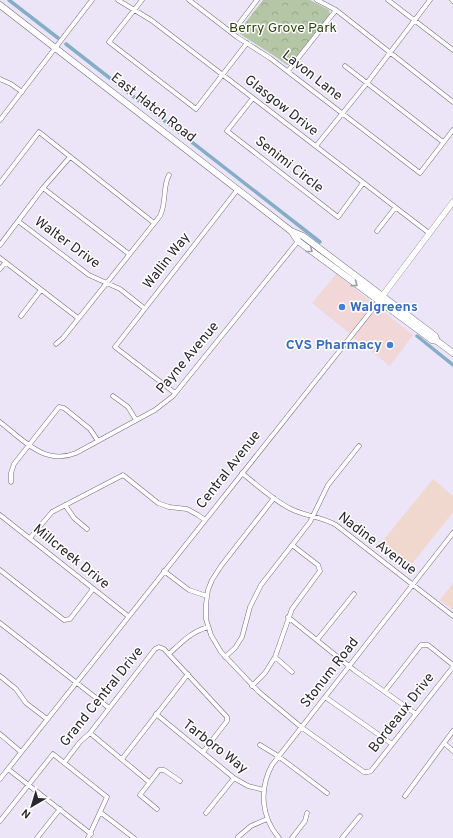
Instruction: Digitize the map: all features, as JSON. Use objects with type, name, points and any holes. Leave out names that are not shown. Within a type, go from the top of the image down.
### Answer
[{"type":"main road","name":"East Hatch Road","points":[[0,5],[380,298],[432,340],[437,341],[453,353]]},
{"type":"street","points":[[0,120],[92,0]]},
{"type":"street","name":"Glasgow Drive","points":[[118,0],[150,20],[429,233]]},
{"type":"street","points":[[142,0],[109,42],[196,109],[247,43]]},
{"type":"street","name":"Lavon Lane","points":[[189,0],[232,33],[258,49],[288,71],[420,173],[444,142]]},
{"type":"street","points":[[317,0],[336,10],[453,102]]},
{"type":"street","points":[[388,0],[453,50]]},
{"type":"street","points":[[316,146],[343,114],[430,0]]},
{"type":"street","points":[[232,33],[255,1]]},
{"type":"street","points":[[288,71],[336,10]]},
{"type":"street","points":[[344,66],[444,142],[453,130]]},
{"type":"street","points":[[0,79],[11,84],[22,92]]},
{"type":"street","name":"Senimi Circle","points":[[253,98],[227,131],[338,217],[363,183]]},
{"type":"street","points":[[0,183],[39,132],[154,222]]},
{"type":"street","points":[[0,245],[43,188],[70,157]]},
{"type":"street","points":[[56,344],[63,338],[160,216],[164,206],[165,182],[169,175]]},
{"type":"street","points":[[43,188],[129,254]]},
{"type":"street","name":"Wallin Way","points":[[175,393],[115,347],[238,189]]},
{"type":"street","name":"Central Avenue","points":[[0,779],[380,298],[453,202]]},
{"type":"street","points":[[377,231],[395,208]]},
{"type":"street","name":"Walter Drive","points":[[18,221],[89,275],[120,289],[144,308]]},
{"type":"street","name":"Payne Avenue","points":[[0,422],[30,446],[45,455],[61,457],[76,454],[159,407],[175,393],[301,238]]},
{"type":"street","points":[[0,258],[78,318]]},
{"type":"street","points":[[0,269],[5,263]]},
{"type":"street","points":[[21,316],[41,290]]},
{"type":"street","points":[[113,396],[128,407],[136,420]]},
{"type":"street","points":[[11,482],[11,473],[14,464],[30,446],[60,406],[90,429],[98,441]]},
{"type":"street","points":[[225,658],[242,637],[250,607],[261,585],[313,516],[328,485],[359,446]]},
{"type":"street","name":"Nadine Avenue","points":[[242,473],[274,498],[290,508],[336,525],[453,616]]},
{"type":"street","points":[[30,538],[48,516],[66,504],[123,475],[158,503],[169,507],[187,509],[205,520]]},
{"type":"street","points":[[274,498],[218,570],[212,580],[207,596],[206,611],[208,627],[213,640],[225,658],[252,686],[301,727]]},
{"type":"street","points":[[66,504],[74,518],[87,529]]},
{"type":"street","name":"Millcreek Drive","points":[[0,515],[128,616]]},
{"type":"street","name":"Stonum Road","points":[[279,838],[267,818],[264,804],[264,790],[269,770],[278,756],[453,533]]},
{"type":"street","points":[[252,686],[265,673],[275,657],[282,640],[288,617],[296,603],[320,571],[318,565],[292,545]]},
{"type":"street","points":[[0,570],[62,619],[66,620],[70,619],[93,589]]},
{"type":"street","points":[[164,571],[189,590],[207,596]]},
{"type":"street","points":[[317,640],[354,594]]},
{"type":"street","points":[[288,617],[349,666],[416,714]]},
{"type":"street","points":[[0,623],[109,708]]},
{"type":"street","points":[[204,752],[227,722],[226,715],[169,654],[188,636],[208,627]]},
{"type":"street","points":[[384,692],[424,644],[428,645],[453,666]]},
{"type":"street","name":"Grand Central Drive","points":[[64,763],[80,742],[90,733],[155,649],[159,647],[164,649],[169,654]]},
{"type":"street","points":[[275,657],[292,672]]},
{"type":"street","name":"Bordeaux Drive","points":[[301,727],[364,772],[368,772],[372,770],[453,666]]},
{"type":"street","points":[[122,759],[188,674]]},
{"type":"street","points":[[0,676],[16,689],[26,703],[47,719]]},
{"type":"street","points":[[325,697],[392,744]]},
{"type":"street","name":"Tarboro Way","points":[[156,714],[234,778],[248,786],[264,790]]},
{"type":"street","points":[[404,796],[453,731]]},
{"type":"street","points":[[90,733],[150,782]]},
{"type":"street","points":[[0,734],[22,752]]},
{"type":"street","points":[[444,743],[453,751]]},
{"type":"street","points":[[260,745],[278,756],[327,793]]},
{"type":"street","points":[[0,821],[53,754],[108,798],[88,838]]},
{"type":"street","points":[[8,769],[91,834]]},
{"type":"street","points":[[157,809],[140,795],[157,773],[164,770],[180,781]]},
{"type":"street","points":[[206,813],[234,778]]},
{"type":"street","points":[[37,838],[60,809]]},
{"type":"street","points":[[100,812],[134,838]]},
{"type":"street","points":[[292,838],[305,822],[307,814]]},
{"type":"street","points":[[342,838],[360,816]]},
{"type":"street","points":[[238,838],[251,826],[267,818]]},
{"type":"shaded area","points":[[336,274],[413,335],[390,366],[312,303]]},
{"type":"shaded area","points":[[433,479],[453,496],[453,512],[411,565],[382,542]]},
{"type":"shaded area","points":[[453,583],[453,610],[440,600]]},
{"type":"green space","name":"Berry Grove Park","points":[[263,0],[310,0],[329,10],[330,14],[290,65],[287,65],[240,34],[239,31]]},
{"type":"waterway","points":[[9,0],[58,38]]},
{"type":"waterway","points":[[66,44],[320,242]]},
{"type":"waterway","points":[[417,336],[453,365]]},
{"type":"place","name":"Walgreens","points":[[342,307]]},
{"type":"place","name":"CVS Pharmacy","points":[[390,345]]}]
